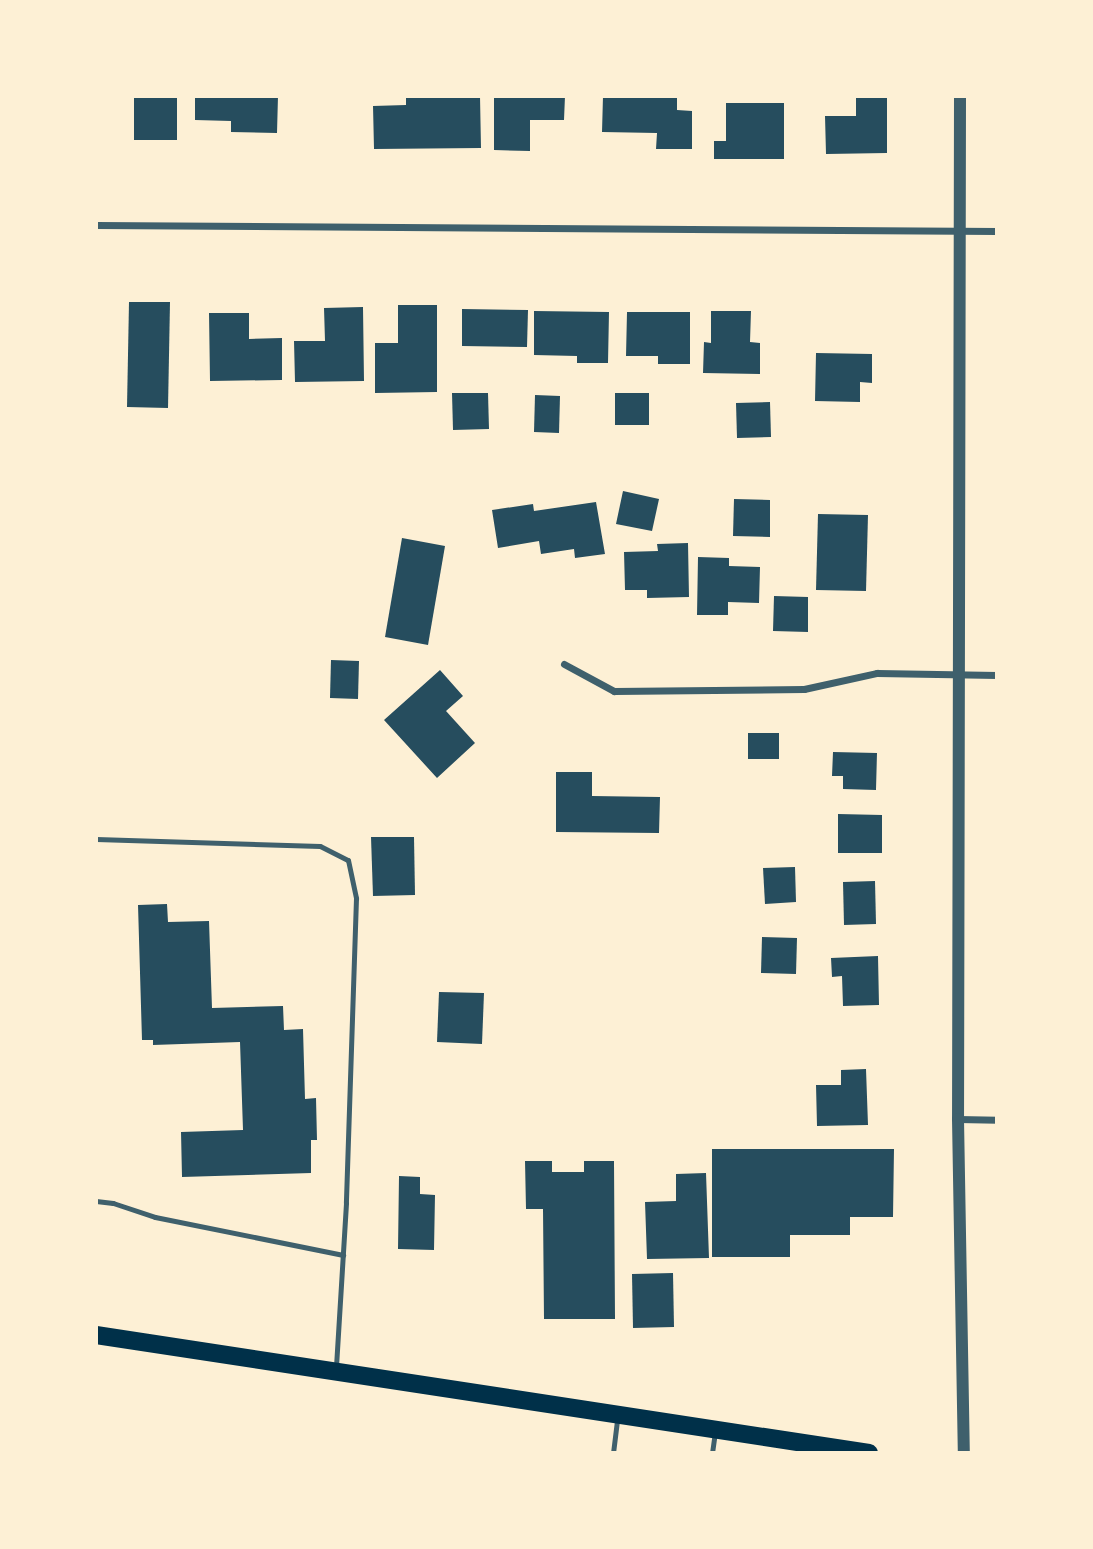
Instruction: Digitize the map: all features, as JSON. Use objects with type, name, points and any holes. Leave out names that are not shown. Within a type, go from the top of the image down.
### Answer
[{"type":"main road","points":[[96,1335],[869,1453]]},
{"type":"street","points":[[960,96],[958,1119],[964,1453]]},
{"type":"street","points":[[96,225],[997,231]]},
{"type":"street","points":[[564,664],[614,691],[804,689],[877,673],[997,675]]},
{"type":"street","points":[[958,1119],[997,1120]]},
{"type":"lane","points":[[96,839],[320,846],[348,860],[356,898],[336,1372]]},
{"type":"lane","points":[[96,1202],[155,1217],[343,1255]]},
{"type":"lane","points":[[613,1453],[617,1415]]},
{"type":"lane","points":[[712,1453],[715,1429]]},
{"type":"building","points":[[134,96],[177,96],[177,140],[134,140]]},
{"type":"building","points":[[195,96],[278,96],[277,133],[231,132],[231,121],[195,120]]},
{"type":"building","points":[[406,96],[480,96],[481,148],[374,149],[373,106],[406,105]]},
{"type":"building","points":[[494,96],[565,96],[564,120],[530,120],[530,151],[494,150]]},
{"type":"building","points":[[603,96],[677,96],[677,110],[692,111],[692,149],[656,149],[657,133],[602,132]]},
{"type":"building","points":[[856,96],[887,96],[887,153],[826,154],[825,116],[856,116]]},
{"type":"building","points":[[726,103],[784,103],[784,159],[714,159],[714,141],[726,141]]},
{"type":"building","points":[[129,302],[170,302],[168,408],[127,407]]},
{"type":"building","points":[[398,305],[437,305],[437,392],[375,393],[375,343],[398,343]]},
{"type":"building","points":[[363,307],[364,381],[295,382],[294,341],[325,341],[324,308]]},
{"type":"building","points":[[462,309],[528,310],[527,347],[462,346]]},
{"type":"building","points":[[534,311],[609,312],[608,363],[577,363],[577,356],[534,355]]},
{"type":"building","points":[[711,311],[751,311],[750,342],[760,343],[760,374],[703,373],[704,342],[711,343]]},
{"type":"building","points":[[627,312],[690,312],[690,364],[658,364],[658,356],[626,356]]},
{"type":"building","points":[[209,313],[249,313],[249,339],[282,338],[282,380],[210,381]]},
{"type":"building","points":[[816,353],[872,354],[872,383],[860,382],[860,402],[815,401]]},
{"type":"building","points":[[452,393],[488,393],[489,429],[453,430]]},
{"type":"building","points":[[615,393],[649,393],[649,425],[615,425]]},
{"type":"building","points":[[535,395],[560,396],[559,433],[534,432]]},
{"type":"building","points":[[770,402],[771,437],[737,438],[736,403]]},
{"type":"building","points":[[623,491],[659,499],[652,531],[616,524]]},
{"type":"building","points":[[734,499],[770,500],[770,537],[733,536]]},
{"type":"building","points":[[596,502],[605,554],[575,558],[574,549],[541,554],[539,541],[498,548],[492,510],[533,504],[534,511]]},
{"type":"building","points":[[818,514],[868,515],[866,591],[816,590]]},
{"type":"building","points":[[402,538],[445,546],[428,645],[385,637]]},
{"type":"building","points":[[688,543],[689,597],[647,598],[647,590],[625,590],[624,552],[658,551],[657,544]]},
{"type":"building","points":[[698,557],[729,558],[729,566],[760,567],[759,603],[728,602],[728,615],[697,615]]},
{"type":"building","points":[[774,596],[808,597],[808,632],[773,631]]},
{"type":"building","points":[[331,660],[359,661],[358,699],[330,698]]},
{"type":"building","points":[[440,670],[463,696],[446,711],[475,743],[437,778],[384,720]]},
{"type":"building","points":[[748,733],[779,733],[779,759],[748,759]]},
{"type":"building","points":[[833,752],[877,753],[876,790],[843,789],[843,776],[832,776]]},
{"type":"building","points":[[556,772],[592,772],[592,796],[660,797],[659,833],[556,832]]},
{"type":"building","points":[[838,814],[882,815],[882,853],[838,853]]},
{"type":"building","points":[[371,837],[414,837],[415,895],[373,896]]},
{"type":"building","points":[[795,867],[796,902],[765,904],[763,868]]},
{"type":"building","points":[[875,881],[876,924],[844,925],[843,882]]},
{"type":"building","points":[[167,904],[168,922],[209,921],[212,1008],[283,1006],[284,1030],[303,1029],[305,1099],[316,1098],[317,1140],[311,1140],[311,1173],[182,1177],[181,1132],[243,1130],[240,1042],[153,1045],[153,1040],[142,1040],[138,905]]},
{"type":"building","points":[[762,937],[797,938],[796,974],[761,973]]},
{"type":"building","points":[[878,956],[879,1005],[843,1006],[842,976],[832,977],[831,958]]},
{"type":"building","points":[[439,992],[484,993],[482,1044],[437,1042]]},
{"type":"building","points":[[866,1069],[868,1125],[817,1126],[816,1085],[841,1085],[841,1070]]},
{"type":"building","points":[[712,1149],[894,1149],[893,1217],[850,1217],[850,1235],[790,1235],[790,1257],[712,1257]]},
{"type":"building","points":[[525,1161],[552,1161],[552,1172],[584,1172],[584,1161],[614,1161],[615,1319],[544,1319],[543,1209],[526,1209]]},
{"type":"building","points":[[706,1173],[709,1258],[647,1259],[645,1202],[676,1201],[676,1174]]},
{"type":"building","points":[[399,1176],[420,1177],[420,1194],[435,1195],[434,1250],[398,1249]]},
{"type":"building","points":[[673,1273],[674,1327],[633,1328],[632,1274]]}]
